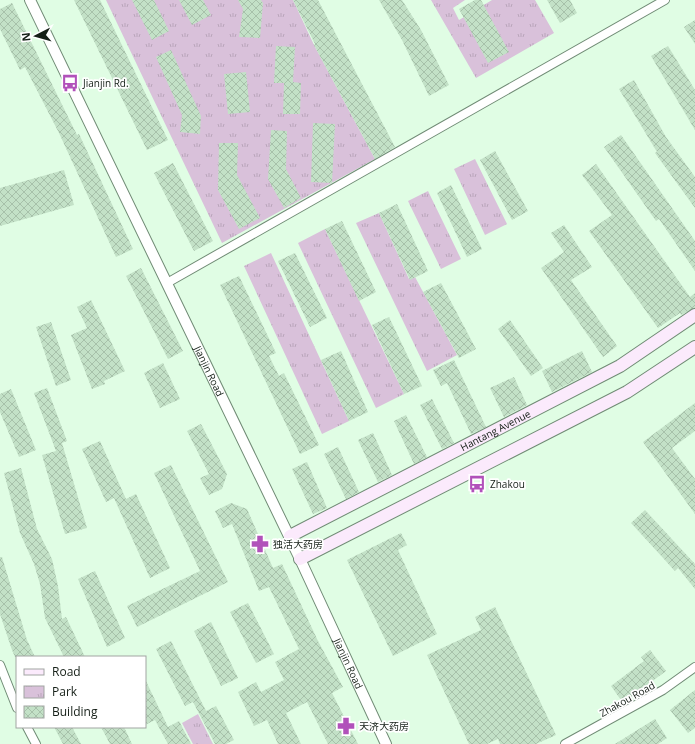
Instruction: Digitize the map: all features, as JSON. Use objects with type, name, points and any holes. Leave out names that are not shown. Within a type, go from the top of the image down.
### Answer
[{"type":"main road","name":"Hantang Avenue","points":[[290,536],[620,366],[695,315]]},
{"type":"main road","points":[[300,559],[627,392],[695,347]]},
{"type":"street","name":"Jianjin Road","points":[[30,0],[290,536],[386,744]]},
{"type":"street","points":[[167,283],[665,0]]},
{"type":"street","points":[[0,665],[16,705]]},
{"type":"street","name":"Zhakou Road","points":[[565,744],[663,690],[695,667]]},
{"type":"street","points":[[28,728],[36,744]]},
{"type":"green space","points":[[106,0],[293,0],[314,45],[375,159],[222,243]]},
{"type":"green space","points":[[431,0],[465,0],[453,8],[459,20],[492,0],[535,0],[554,33],[476,78]]},
{"type":"green space","points":[[475,159],[507,224],[485,235],[454,169]]},
{"type":"green space","points":[[428,191],[461,259],[441,269],[408,201]]},
{"type":"green space","points":[[379,213],[409,279],[415,277],[457,355],[427,371],[356,223]]},
{"type":"green space","points":[[325,229],[404,394],[376,408],[298,243]]},
{"type":"green space","points":[[271,253],[349,421],[322,434],[244,266]]},
{"type":"green space","points":[[198,714],[213,744],[193,744],[182,723]]},
{"type":"building","points":[[74,0],[100,0],[168,140],[147,150]]},
{"type":"building","points":[[132,0],[154,0],[169,31],[152,40]]},
{"type":"building","points":[[179,0],[203,0],[211,15],[192,25]]},
{"type":"building","points":[[238,0],[261,0],[263,3],[260,38],[239,37],[243,9]]},
{"type":"building","points":[[293,0],[318,0],[395,147],[375,159],[314,45],[315,44]]},
{"type":"building","points":[[379,0],[402,0],[421,30],[449,85],[429,96],[402,40]]},
{"type":"building","points":[[475,0],[481,0],[509,52],[488,63],[459,9]]},
{"type":"building","points":[[547,0],[570,0],[577,13],[560,23]]},
{"type":"building","points":[[12,3],[77,135],[79,134],[133,249],[116,257],[59,133],[25,67],[20,70],[0,29],[0,9]]},
{"type":"building","points":[[695,20],[695,44],[684,27]]},
{"type":"building","points":[[276,46],[295,47],[293,82],[301,83],[300,114],[283,114],[284,83],[274,83]]},
{"type":"building","points":[[668,46],[695,90],[695,130],[651,56]]},
{"type":"building","points":[[171,50],[201,116],[200,134],[180,132],[182,115],[156,57]]},
{"type":"building","points":[[246,72],[250,112],[228,114],[224,74]]},
{"type":"building","points":[[634,80],[666,137],[695,177],[695,208],[655,153],[657,152],[619,89]]},
{"type":"building","points":[[313,123],[335,124],[332,183],[311,182]]},
{"type":"building","points":[[271,130],[287,131],[286,169],[301,198],[284,208],[268,179]]},
{"type":"building","points":[[621,135],[695,241],[695,271],[659,219],[656,221],[604,147]]},
{"type":"building","points":[[219,143],[238,143],[237,175],[260,218],[239,229],[218,190]]},
{"type":"building","points":[[495,151],[528,211],[512,220],[480,160]]},
{"type":"building","points":[[173,163],[213,241],[194,251],[154,173]]},
{"type":"building","points":[[596,164],[690,297],[695,293],[695,308],[681,315],[680,313],[658,328],[589,231],[612,215],[582,175]]},
{"type":"building","points":[[64,170],[74,205],[0,226],[0,188]]},
{"type":"building","points":[[451,185],[482,249],[467,257],[437,193]]},
{"type":"building","points":[[397,204],[428,271],[410,280],[379,213]]},
{"type":"building","points":[[342,221],[376,292],[359,301],[325,229]]},
{"type":"building","points":[[564,225],[592,267],[571,280],[617,346],[603,357],[541,268],[564,252],[551,233]]},
{"type":"building","points":[[295,253],[327,318],[310,327],[278,261]]},
{"type":"building","points":[[141,268],[183,351],[168,359],[126,276]]},
{"type":"building","points":[[239,276],[276,353],[269,356],[279,376],[284,373],[319,445],[300,454],[220,285]]},
{"type":"building","points":[[441,283],[476,349],[459,358],[423,292]]},
{"type":"building","points":[[91,300],[125,371],[104,381],[105,384],[92,389],[71,335],[87,328],[77,307]]},
{"type":"building","points":[[389,317],[422,386],[404,394],[372,325]]},
{"type":"building","points":[[510,320],[543,368],[531,376],[498,329]]},
{"type":"building","points":[[51,322],[71,380],[56,386],[36,327]]},
{"type":"building","points":[[341,351],[368,412],[349,421],[321,360]]},
{"type":"building","points":[[582,351],[592,372],[552,392],[542,371]]},
{"type":"building","points":[[454,360],[486,427],[471,434],[447,383],[441,386],[433,370]]},
{"type":"building","points":[[163,363],[180,399],[160,408],[144,373]]},
{"type":"building","points":[[514,377],[527,405],[504,417],[490,388]]},
{"type":"building","points":[[47,388],[67,441],[62,443],[87,528],[65,534],[42,455],[56,451],[34,393]]},
{"type":"building","points":[[11,389],[36,450],[19,457],[0,412],[0,394]]},
{"type":"building","points":[[432,399],[454,443],[442,449],[420,405]]},
{"type":"building","points":[[695,403],[695,431],[672,448],[695,479],[695,514],[643,442]]},
{"type":"building","points":[[406,415],[427,457],[414,464],[394,421]]},
{"type":"building","points":[[201,424],[227,474],[222,489],[209,495],[200,478],[209,474],[187,431]]},
{"type":"building","points":[[373,433],[392,475],[378,482],[358,440]]},
{"type":"building","points":[[100,441],[126,499],[136,494],[170,568],[150,578],[114,498],[106,502],[82,449]]},
{"type":"building","points":[[338,447],[359,492],[346,499],[324,454]]},
{"type":"building","points":[[307,462],[327,508],[313,514],[292,469]]},
{"type":"building","points":[[171,465],[228,582],[137,627],[127,606],[200,571],[154,473]]},
{"type":"building","points":[[21,468],[37,529],[52,559],[58,586],[62,619],[66,617],[85,656],[64,656],[45,618],[40,584],[34,564],[20,533],[4,473]]},
{"type":"building","points":[[231,503],[247,509],[273,568],[282,564],[318,641],[343,687],[332,693],[358,744],[328,744],[307,702],[286,713],[301,744],[278,744],[267,720],[254,726],[238,692],[256,682],[261,692],[284,680],[275,662],[299,649],[269,587],[259,591],[232,524],[223,528],[215,511]]},
{"type":"building","points":[[645,510],[695,564],[695,589],[678,568],[675,571],[631,523]]},
{"type":"building","points":[[401,533],[407,545],[398,550],[437,634],[393,656],[347,560]]},
{"type":"building","points":[[0,557],[2,557],[27,640],[35,656],[15,657],[0,614]]},
{"type":"building","points":[[95,571],[125,638],[107,647],[78,579]]},
{"type":"building","points":[[248,603],[274,654],[256,663],[230,612]]},
{"type":"building","points":[[495,607],[556,735],[536,744],[500,744],[498,739],[487,744],[469,744],[427,655],[481,630],[475,617]]},
{"type":"building","points":[[211,622],[238,678],[221,686],[194,631]]},
{"type":"building","points":[[171,641],[206,711],[216,706],[234,740],[226,744],[215,744],[193,702],[185,706],[156,649]]},
{"type":"building","points":[[650,650],[666,671],[623,703],[611,686],[644,661],[641,657]]},
{"type":"building","points":[[146,681],[168,727],[179,721],[191,744],[168,744],[155,720],[146,724]]},
{"type":"building","points":[[695,690],[695,728],[688,733],[670,710]]},
{"type":"building","points":[[655,719],[667,738],[658,744],[615,744]]},
{"type":"building","points":[[55,728],[73,728],[81,744],[63,744]]},
{"type":"building","points":[[102,728],[124,728],[132,744],[110,744]]},
{"type":"place","name":"Jianjin Rd.","points":[[70,83]]},
{"type":"place","name":"Zhakou","points":[[477,484]]},
{"type":"place","name":"独活大药房","points":[[260,544]]},
{"type":"place","name":"天济大药房","points":[[346,726]]}]
